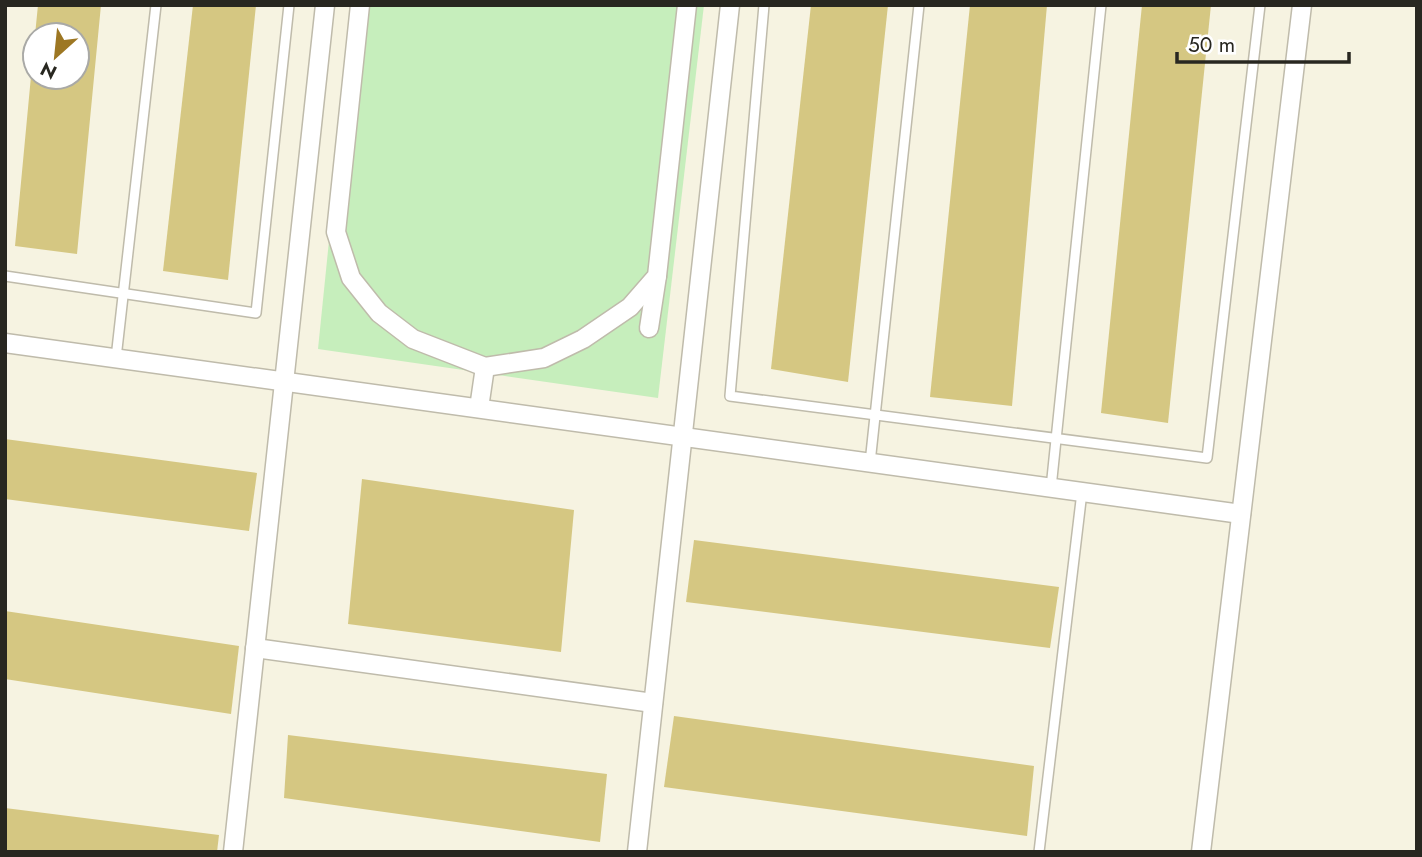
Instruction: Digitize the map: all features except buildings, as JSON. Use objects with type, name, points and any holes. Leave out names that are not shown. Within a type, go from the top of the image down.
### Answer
[{"type":"street","points":[[239,851],[255,648],[325,5]]},
{"type":"street","points":[[360,5],[336,232],[351,278],[379,313],[413,339],[485,367],[544,358],[583,340],[630,307],[657,276]]},
{"type":"street","points":[[649,328],[687,5]]},
{"type":"street","points":[[637,852],[730,5]]},
{"type":"street","points":[[1201,852],[1302,5]]},
{"type":"street","points":[[5,343],[1241,514]]},
{"type":"street","points":[[479,408],[485,367]]},
{"type":"street","points":[[255,648],[653,703]]},
{"type":"lane","points":[[117,358],[156,5]]},
{"type":"lane","points":[[5,276],[256,313],[289,5]]},
{"type":"lane","points":[[764,5],[730,396],[1207,458],[1260,5]]},
{"type":"lane","points":[[870,463],[919,5]]},
{"type":"lane","points":[[1051,488],[1101,5]]},
{"type":"lane","points":[[1039,852],[1082,492]]},
{"type":"green space","points":[[353,5],[704,5],[658,398],[318,349]]}]
